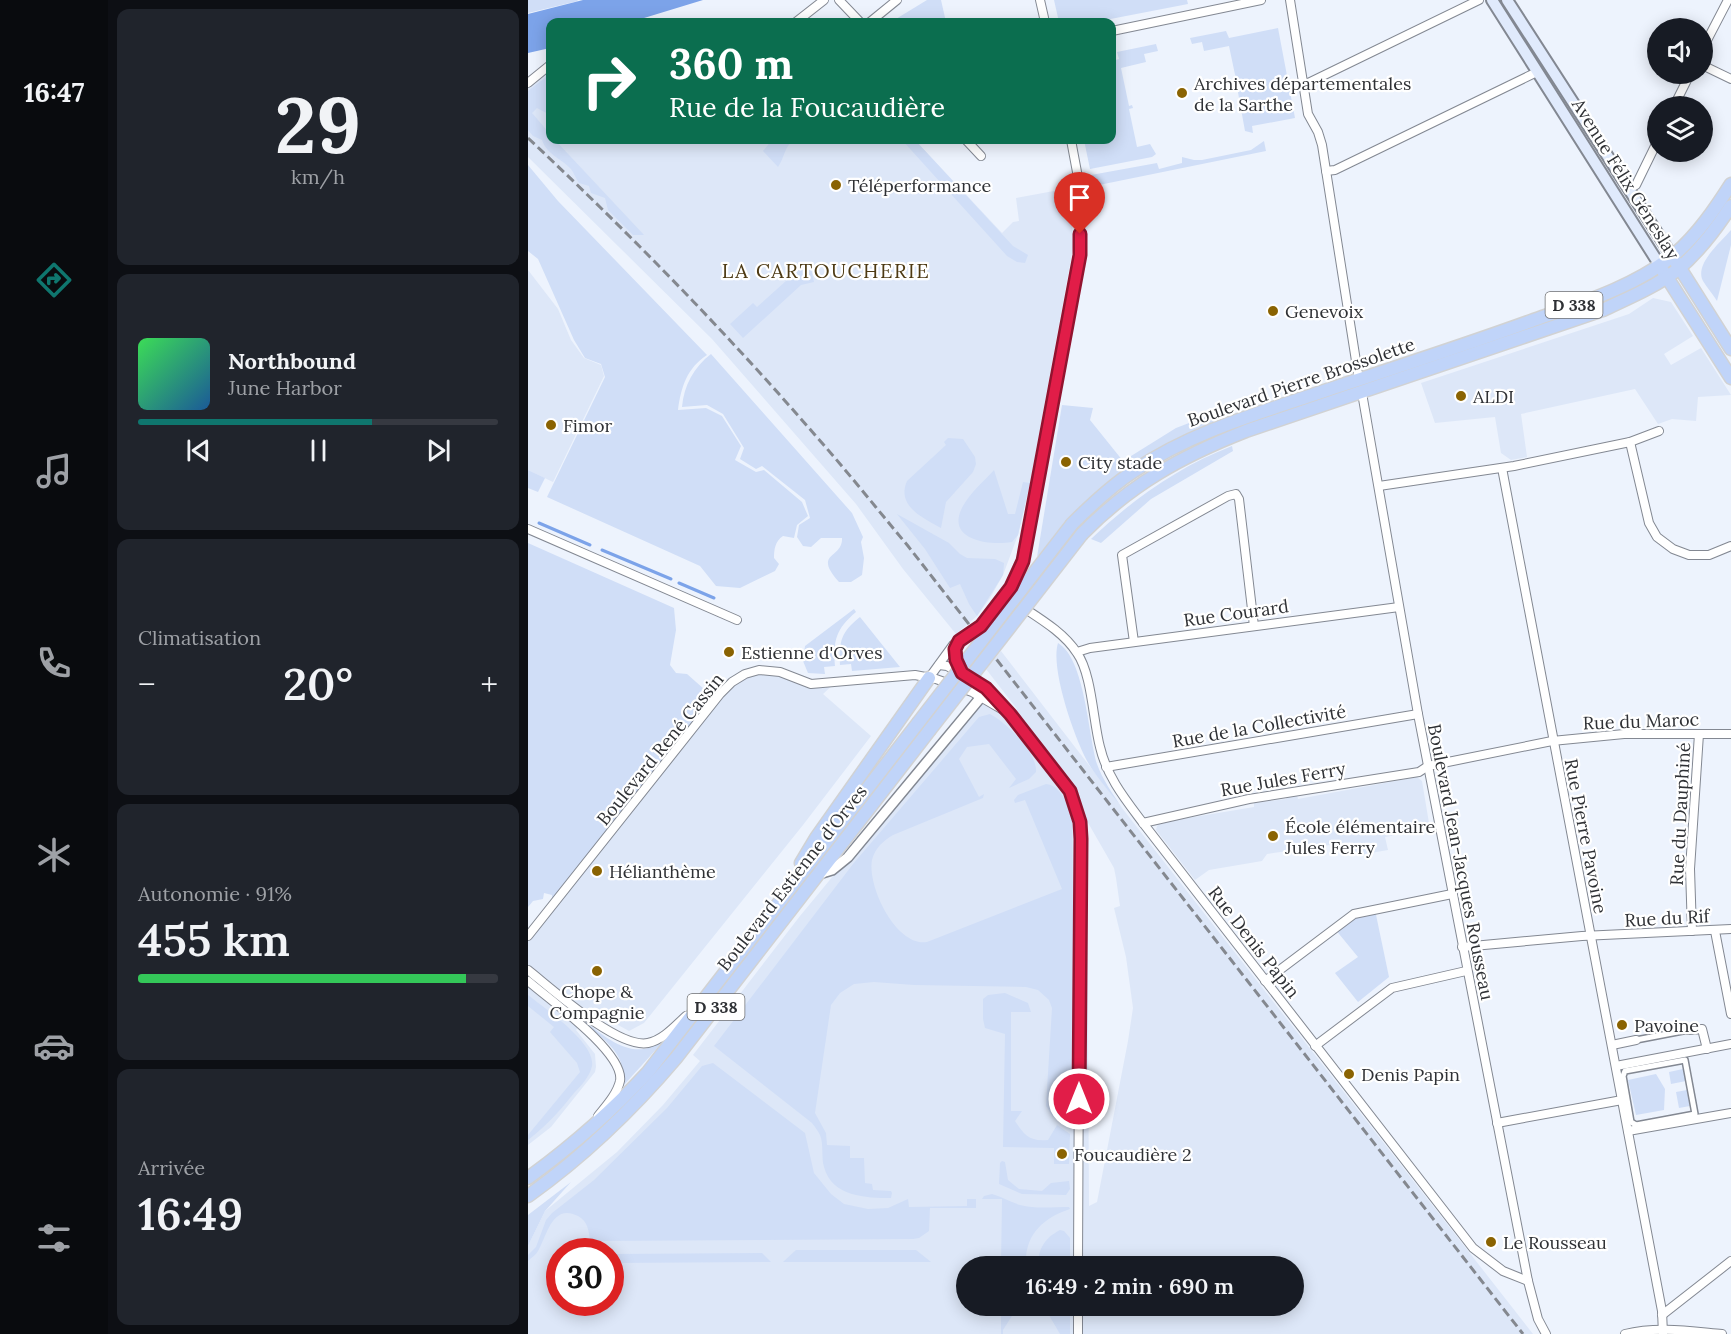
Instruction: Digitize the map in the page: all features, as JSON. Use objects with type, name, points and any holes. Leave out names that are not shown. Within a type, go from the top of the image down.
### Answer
[{"type":"main road","name":"Avenue Félix Géneslay","points":[[1492,0],[1731,378]]},
{"type":"main road","name":"Avenue Félix Géneslay","points":[[1507,0],[1731,349]]},
{"type":"main road","name":"Boulevard Pierre Brossolette","points":[[918,723],[1072,524],[1132,471],[1221,426],[1599,297],[1635,280],[1686,244],[1712,213],[1731,184]]},
{"type":"main road","name":"Boulevard Pierre Brossolette","points":[[928,731],[1082,534],[1139,484],[1184,457],[1245,431],[1575,320],[1640,293],[1680,267],[1717,227],[1731,206]]},
{"type":"main road","name":"D 338","points":[[796,875],[816,838],[929,678]]},
{"type":"main road","name":"Boulevard Estienne d'Orves","points":[[528,1179],[576,1143],[618,1105],[648,1072],[796,875],[918,723]]},
{"type":"main road","name":"Boulevard Estienne d'Orves","points":[[528,1196],[607,1132],[645,1095],[928,731]]},
{"type":"street","points":[[801,18],[824,0]]},
{"type":"street","points":[[839,0],[856,18]]},
{"type":"street","points":[[875,18],[897,0]]},
{"type":"street","points":[[1040,0],[1044,18]]},
{"type":"street","points":[[1116,30],[1261,0]]},
{"type":"street","points":[[1290,0],[1308,114],[1318,132],[1326,171],[1359,380]]},
{"type":"street","points":[[1304,85],[1479,0]]},
{"type":"street","points":[[1713,29],[1728,0]]},
{"type":"street","points":[[528,83],[546,68]]},
{"type":"street","points":[[1713,70],[1731,79]]},
{"type":"street","points":[[1326,171],[1335,170],[1537,72]]},
{"type":"street","points":[[970,144],[981,156]]},
{"type":"street","points":[[939,666],[953,645],[981,626],[1005,595],[1020,570],[1029,538],[1080,255],[1080,188],[1072,144]]},
{"type":"street","points":[[1629,189],[1636,184],[1647,162]]},
{"type":"street","name":"Boulevard Jean-Jacques Rousseau","points":[[1362,393],[1466,971],[1528,1281],[1538,1318],[1546,1334]]},
{"type":"street","points":[[1379,486],[1502,468],[1630,442],[1659,431]]},
{"type":"street","points":[[1630,442],[1649,523],[1657,537],[1673,549],[1689,555],[1709,555],[1731,546]]},
{"type":"street","name":"Rue Pierre Pavoine","points":[[1502,468],[1552,741],[1616,1066],[1662,1315],[1663,1332]]},
{"type":"street","points":[[1134,642],[1122,555],[1228,496],[1236,494],[1239,499],[1254,626]]},
{"type":"street","points":[[528,529],[737,620]]},
{"type":"street","name":"Rue Denis Papin","points":[[1005,595],[1069,642],[1077,652],[1083,662],[1092,716],[1106,767],[1124,798],[1143,823],[1473,1248],[1493,1266],[1528,1281]]},
{"type":"street","name":"Rue Courard","points":[[1077,652],[1090,648],[1399,607]]},
{"type":"street","points":[[959,641],[955,654],[958,666],[965,675]]},
{"type":"street","points":[[939,666],[945,665],[977,681],[1010,714],[1070,791],[1080,822],[1078,1256]]},
{"type":"street","name":"D 338","points":[[929,678],[939,666]]},
{"type":"street","name":"Boulevard René Cassin","points":[[528,936],[720,694],[732,682],[745,674],[759,670],[780,672],[811,684],[915,675],[936,679],[981,697],[1010,714]]},
{"type":"street","points":[[977,681],[981,687],[981,697]]},
{"type":"street","name":"D 338","points":[[817,875],[832,870],[849,857],[981,697]]},
{"type":"street","name":"Rue de la Collectivité","points":[[1106,767],[1418,714]]},
{"type":"street","name":"Rue du Maroc","points":[[1428,766],[1552,741],[1624,734],[1731,734]]},
{"type":"street","name":"Rue du Dauphiné","points":[[1692,931],[1690,869],[1699,734]]},
{"type":"street","name":"Rue Jules Ferry","points":[[1143,823],[1249,799],[1419,772],[1428,766]]},
{"type":"street","points":[[1265,981],[1354,914],[1452,894]]},
{"type":"street","name":"Rue du Rif","points":[[1462,947],[1731,929]]},
{"type":"street","points":[[1715,931],[1731,1014]]},
{"type":"street","points":[[528,970],[597,1023],[624,1040],[639,1044],[654,1041],[667,1033],[703,1000]]},
{"type":"street","points":[[1315,1046],[1392,988],[1466,971]]},
{"type":"street","points":[[528,981],[598,1040],[616,1060],[620,1070],[620,1080],[615,1093],[576,1143]]},
{"type":"street","points":[[1612,1045],[1697,1028],[1702,1029],[1707,1049]]},
{"type":"street","points":[[1616,1066],[1731,1044]]},
{"type":"street","points":[[1685,1060],[1695,1114],[1636,1125],[1631,1122],[1623,1076],[1625,1071],[1685,1060]]},
{"type":"street","points":[[1497,1123],[1622,1100]]},
{"type":"street","points":[[1628,1131],[1731,1113]]},
{"type":"street","points":[[1662,1315],[1731,1261]]},
{"type":"street","points":[[1078,1316],[1078,1334]]},
{"type":"street","points":[[1625,1334],[1642,1330],[1663,1332],[1673,1329],[1722,1334]]},
{"type":"shaded area","points":[[528,0],[577,0],[578,1],[528,13]]},
{"type":"shaded area","points":[[927,0],[941,0],[945,18],[898,18]]},
{"type":"shaded area","points":[[1054,0],[1187,0],[1188,4],[1116,18],[1058,18]]},
{"type":"shaded area","points":[[1278,28],[1295,118],[1252,126],[1253,133],[1245,131],[1237,87],[1234,88],[1233,85],[1237,84],[1229,46],[1204,51],[1202,42],[1192,44],[1190,38],[1226,31],[1229,38]]},
{"type":"shaded area","points":[[1156,44],[1158,51],[1144,54],[1146,62],[1121,68],[1129,106],[1132,105],[1133,108],[1129,109],[1137,147],[1150,144],[1156,154],[1152,157],[1090,169],[1085,144],[1116,144],[1116,60],[1119,59],[1117,52]]},
{"type":"shaded area","points":[[546,68],[546,144],[919,144],[1002,233],[1013,222],[1019,221],[1016,198],[1070,188],[1073,248],[1030,483],[1018,535],[1003,575],[990,598],[977,616],[956,634],[903,569],[856,504],[712,339],[528,157],[528,83]]},
{"type":"shaded area","points":[[546,77],[546,113],[537,108],[532,113],[546,129],[546,144],[559,144],[644,235],[633,235],[608,210],[605,198],[591,193],[589,186],[579,183],[571,169],[551,153],[542,140],[533,136],[528,130],[528,91]]},
{"type":"shaded area","points":[[1264,141],[1266,151],[1094,186],[1091,175],[1157,163],[1159,169],[1182,163],[1182,157],[1202,160],[1251,150]]},
{"type":"shaded area","points":[[769,144],[790,144],[778,167],[763,151]]},
{"type":"shaded area","points":[[906,144],[919,144],[1013,246],[1028,255],[1025,263],[1017,262],[1007,256]]},
{"type":"shaded area","points":[[528,165],[558,201],[707,355],[694,366],[686,379],[678,410],[706,408],[722,416],[741,446],[735,460],[756,472],[764,470],[802,502],[808,516],[797,525],[794,538],[783,536],[777,543],[774,558],[779,564],[775,571],[740,588],[716,586],[700,566],[547,497],[605,377],[601,364],[585,358],[574,340],[538,259],[528,251]]},
{"type":"shaded area","points":[[1731,230],[1731,245],[1717,301],[1703,281],[1702,268],[1710,254]]},
{"type":"shaded area","points":[[806,263],[811,269],[814,282],[801,285],[743,338],[730,324],[753,303],[757,307]]},
{"type":"shaded area","points":[[528,270],[558,309],[571,340],[584,358],[601,365],[604,376],[553,482],[528,470]]},
{"type":"shaded area","points":[[1653,298],[1671,302],[1693,336],[1664,354],[1671,365],[1701,348],[1731,395],[1698,397],[1696,421],[1672,419],[1658,424],[1635,389],[1521,414],[1527,457],[1511,460],[1501,453],[1495,417],[1435,423],[1421,383],[1629,314]]},
{"type":"shaded area","points":[[711,354],[852,513],[863,537],[861,542],[864,558],[862,575],[851,582],[839,582],[831,572],[828,560],[838,550],[842,538],[821,538],[811,547],[803,546],[797,537],[799,525],[810,518],[805,500],[762,466],[756,469],[740,459],[744,448],[723,414],[707,405],[682,407],[691,377]]},
{"type":"shaded area","points":[[1062,405],[1093,408],[1090,420],[1123,461],[1176,428],[1215,413],[1218,420],[1164,446],[1118,476],[1077,513],[1037,557]]},
{"type":"shaded area","points":[[948,438],[963,439],[975,457],[976,464],[973,472],[946,502],[941,528],[913,510],[905,497],[905,490],[907,481],[946,445],[944,442]]},
{"type":"shaded area","points":[[1232,446],[1233,451],[1151,499],[1101,543],[1091,539],[1157,485],[1212,454]]},
{"type":"shaded area","points":[[528,470],[545,478],[538,492],[528,488]]},
{"type":"shaded area","points":[[994,470],[1008,514],[1015,514],[1023,482],[1030,483],[1018,535],[1012,542],[981,541],[964,533],[959,527],[959,517],[966,501]]},
{"type":"shaded area","points":[[897,514],[949,543],[967,558],[995,559],[1004,563],[1003,575],[977,616],[960,584],[950,588],[925,549]]},
{"type":"shaded area","points":[[528,543],[674,608],[676,630],[670,665],[676,673],[687,674],[713,697],[552,899],[552,895],[544,893],[543,899],[533,901],[528,907]]},
{"type":"shaded area","points":[[854,609],[856,612],[844,624],[835,642],[835,666],[824,667],[825,674],[808,673],[803,661],[805,646]]},
{"type":"shaded area","points":[[860,617],[900,667],[852,671],[851,664],[840,665],[842,638],[849,627]]},
{"type":"shaded area","points":[[1058,643],[1067,652],[1080,680],[1099,770],[1122,808],[1098,778],[1075,735],[1060,685],[1056,654]]},
{"type":"shaded area","points":[[1001,651],[1533,1334],[528,1334],[528,1246],[545,1211],[617,1152],[663,1105],[700,1061],[693,1055],[800,916],[981,697],[1009,714],[1017,709],[986,669]],"holes":[[[1087,821],[1114,868],[1120,906],[1114,908],[1126,957],[1133,1008],[1097,1202],[1089,1206]]]},
{"type":"shaded area","points":[[759,670],[811,684],[838,680],[823,694],[871,736],[803,825],[644,1023],[629,1031],[591,1010],[576,1030],[595,1054],[595,1072],[551,1127],[528,1145],[528,936],[720,694]]},
{"type":"shaded area","points":[[990,714],[1020,739],[1032,756],[1036,772],[1029,779],[1009,788],[1016,779],[989,744],[967,747],[959,759],[979,797],[984,794],[983,798],[893,835],[886,840],[877,848],[873,856],[874,884],[886,913],[895,925],[905,935],[916,941],[927,942],[1062,889],[1025,800],[1015,803],[1014,800],[1018,795],[1046,784],[1060,792],[1072,818],[1071,1109],[1063,1117],[1053,1117],[1046,1106],[1052,1008],[1049,1000],[1038,990],[1026,987],[874,982],[854,984],[840,993],[831,1005],[815,1113],[826,1133],[827,1145],[850,1146],[850,1158],[864,1158],[865,1183],[872,1184],[873,1190],[891,1191],[892,1193],[891,1198],[851,1194],[842,1190],[828,1177],[823,1163],[821,1139],[812,1123],[714,1046],[853,864],[979,717]]},
{"type":"shaded area","name":"École élémentaire Jules Ferry","points":[[1417,777],[1422,781],[1430,829],[1385,837],[1388,850],[1353,856],[1350,842],[1267,854],[1262,861],[1209,870],[1195,880],[1156,830],[1158,823],[1254,807],[1254,803],[1286,799],[1297,795],[1298,799]]},
{"type":"shaded area","points":[[1375,910],[1389,977],[1358,1002],[1335,973],[1358,957],[1335,929],[1354,914]]},
{"type":"shaded area","points":[[1005,993],[1028,1003],[1031,1012],[1011,1012],[1011,1111],[1022,1111],[1015,1121],[1032,1139],[1048,1140],[1057,1125],[1070,1134],[1069,1164],[1054,1164],[1054,1148],[1003,1147],[1005,1034],[985,1028],[983,999],[988,995]]},
{"type":"shaded area","points":[[528,995],[578,1037],[591,1057],[592,1066],[585,1081],[547,1124],[528,1140],[528,1135],[580,1072],[577,1063],[550,1032],[554,1027],[528,1006]]},
{"type":"shaded area","points":[[586,1022],[612,1041],[631,1049],[650,1047],[660,1042],[661,1044],[623,1086],[623,1072],[618,1057],[609,1045],[585,1024]]},
{"type":"shaded area","points":[[713,1063],[805,1133],[814,1173],[831,1194],[844,1204],[868,1209],[888,1208],[908,1199],[909,1207],[967,1206],[967,1199],[976,1199],[976,1208],[930,1208],[929,1231],[913,1239],[624,1241],[624,1238],[589,1238],[584,1221],[569,1213],[556,1217],[537,1252],[528,1261],[528,1255],[536,1247],[546,1220],[552,1213],[594,1180],[667,1108],[702,1066]]},
{"type":"shaded area","points":[[1683,1069],[1686,1081],[1671,1084],[1669,1072]]},
{"type":"shaded area","points":[[1656,1074],[1665,1089],[1664,1110],[1636,1115],[1628,1080]]},
{"type":"shaded area","points":[[1687,1090],[1690,1106],[1679,1108],[1676,1092]]},
{"type":"shaded area","points":[[1002,1161],[1005,1162],[1008,1180],[1019,1189],[1042,1191],[1051,1183],[1069,1181],[1070,1189],[1066,1195],[1022,1194],[999,1184]]},
{"type":"shaded area","points":[[571,1182],[545,1211],[528,1246],[528,1215]]},
{"type":"shaded area","points":[[992,1194],[1026,1206],[1069,1207],[1070,1209],[1051,1217],[1037,1229],[1028,1245],[1026,1256],[1001,1256],[1002,1199],[982,1199]]},
{"type":"shaded area","points":[[1060,1230],[1064,1231],[1070,1238],[1070,1256],[1039,1256],[1043,1245]]},
{"type":"shaded area","points":[[796,1250],[916,1250],[931,1262],[783,1262]]},
{"type":"shaded area","points":[[762,1253],[771,1262],[624,1263],[624,1254]]},
{"type":"shaded area","points":[[1001,1316],[1012,1316],[1003,1334],[1001,1334]]},
{"type":"shaded area","points":[[1049,1316],[1070,1316],[1070,1334],[1060,1334]]},
{"type":"water","points":[[583,0],[703,0],[644,18],[546,18],[546,49],[528,53],[528,14]]},
{"type":"waterway","points":[[539,523],[590,545]]},
{"type":"waterway","points":[[602,550],[671,579]]},
{"type":"waterway","points":[[679,583],[714,598]]},
{"type":"railway","points":[[528,138],[602,209],[711,320],[850,476],[908,546],[1523,1334]]},
{"type":"place","name":"Archives départementales de la Sarthe","points":[[1182,93]]},
{"type":"place","name":"Téléperformance","points":[[836,185]]},
{"type":"place","name":"Genevoix","points":[[1273,311]]},
{"type":"place","name":"ALDI","points":[[1461,396]]},
{"type":"place","name":"Fimor","points":[[551,425]]},
{"type":"place","name":"City stade","points":[[1066,462]]},
{"type":"place","name":"Estienne d'Orves","points":[[729,652]]},
{"type":"place","name":"École élémentaire Jules Ferry","points":[[1273,836]]},
{"type":"place","name":"Hélianthème","points":[[597,871]]},
{"type":"place","name":"Chope & Compagnie","points":[[597,971]]},
{"type":"place","name":"Pavoine","points":[[1622,1025]]},
{"type":"place","name":"Denis Papin","points":[[1349,1074]]},
{"type":"place","name":"Foucaudière 2","points":[[1062,1154]]},
{"type":"place","name":"Le Rousseau","points":[[1491,1242]]},
{"type":"district","name":"LA CARTOUCHERIE","points":[[826,270]]},
{"type":"route","points":[[1079,1099],[1080,822],[1070,791],[1023,730],[986,688],[962,673],[958,666],[955,649],[959,641],[981,626],[1011,587],[1023,561],[1080,255],[1080,234]]}]
